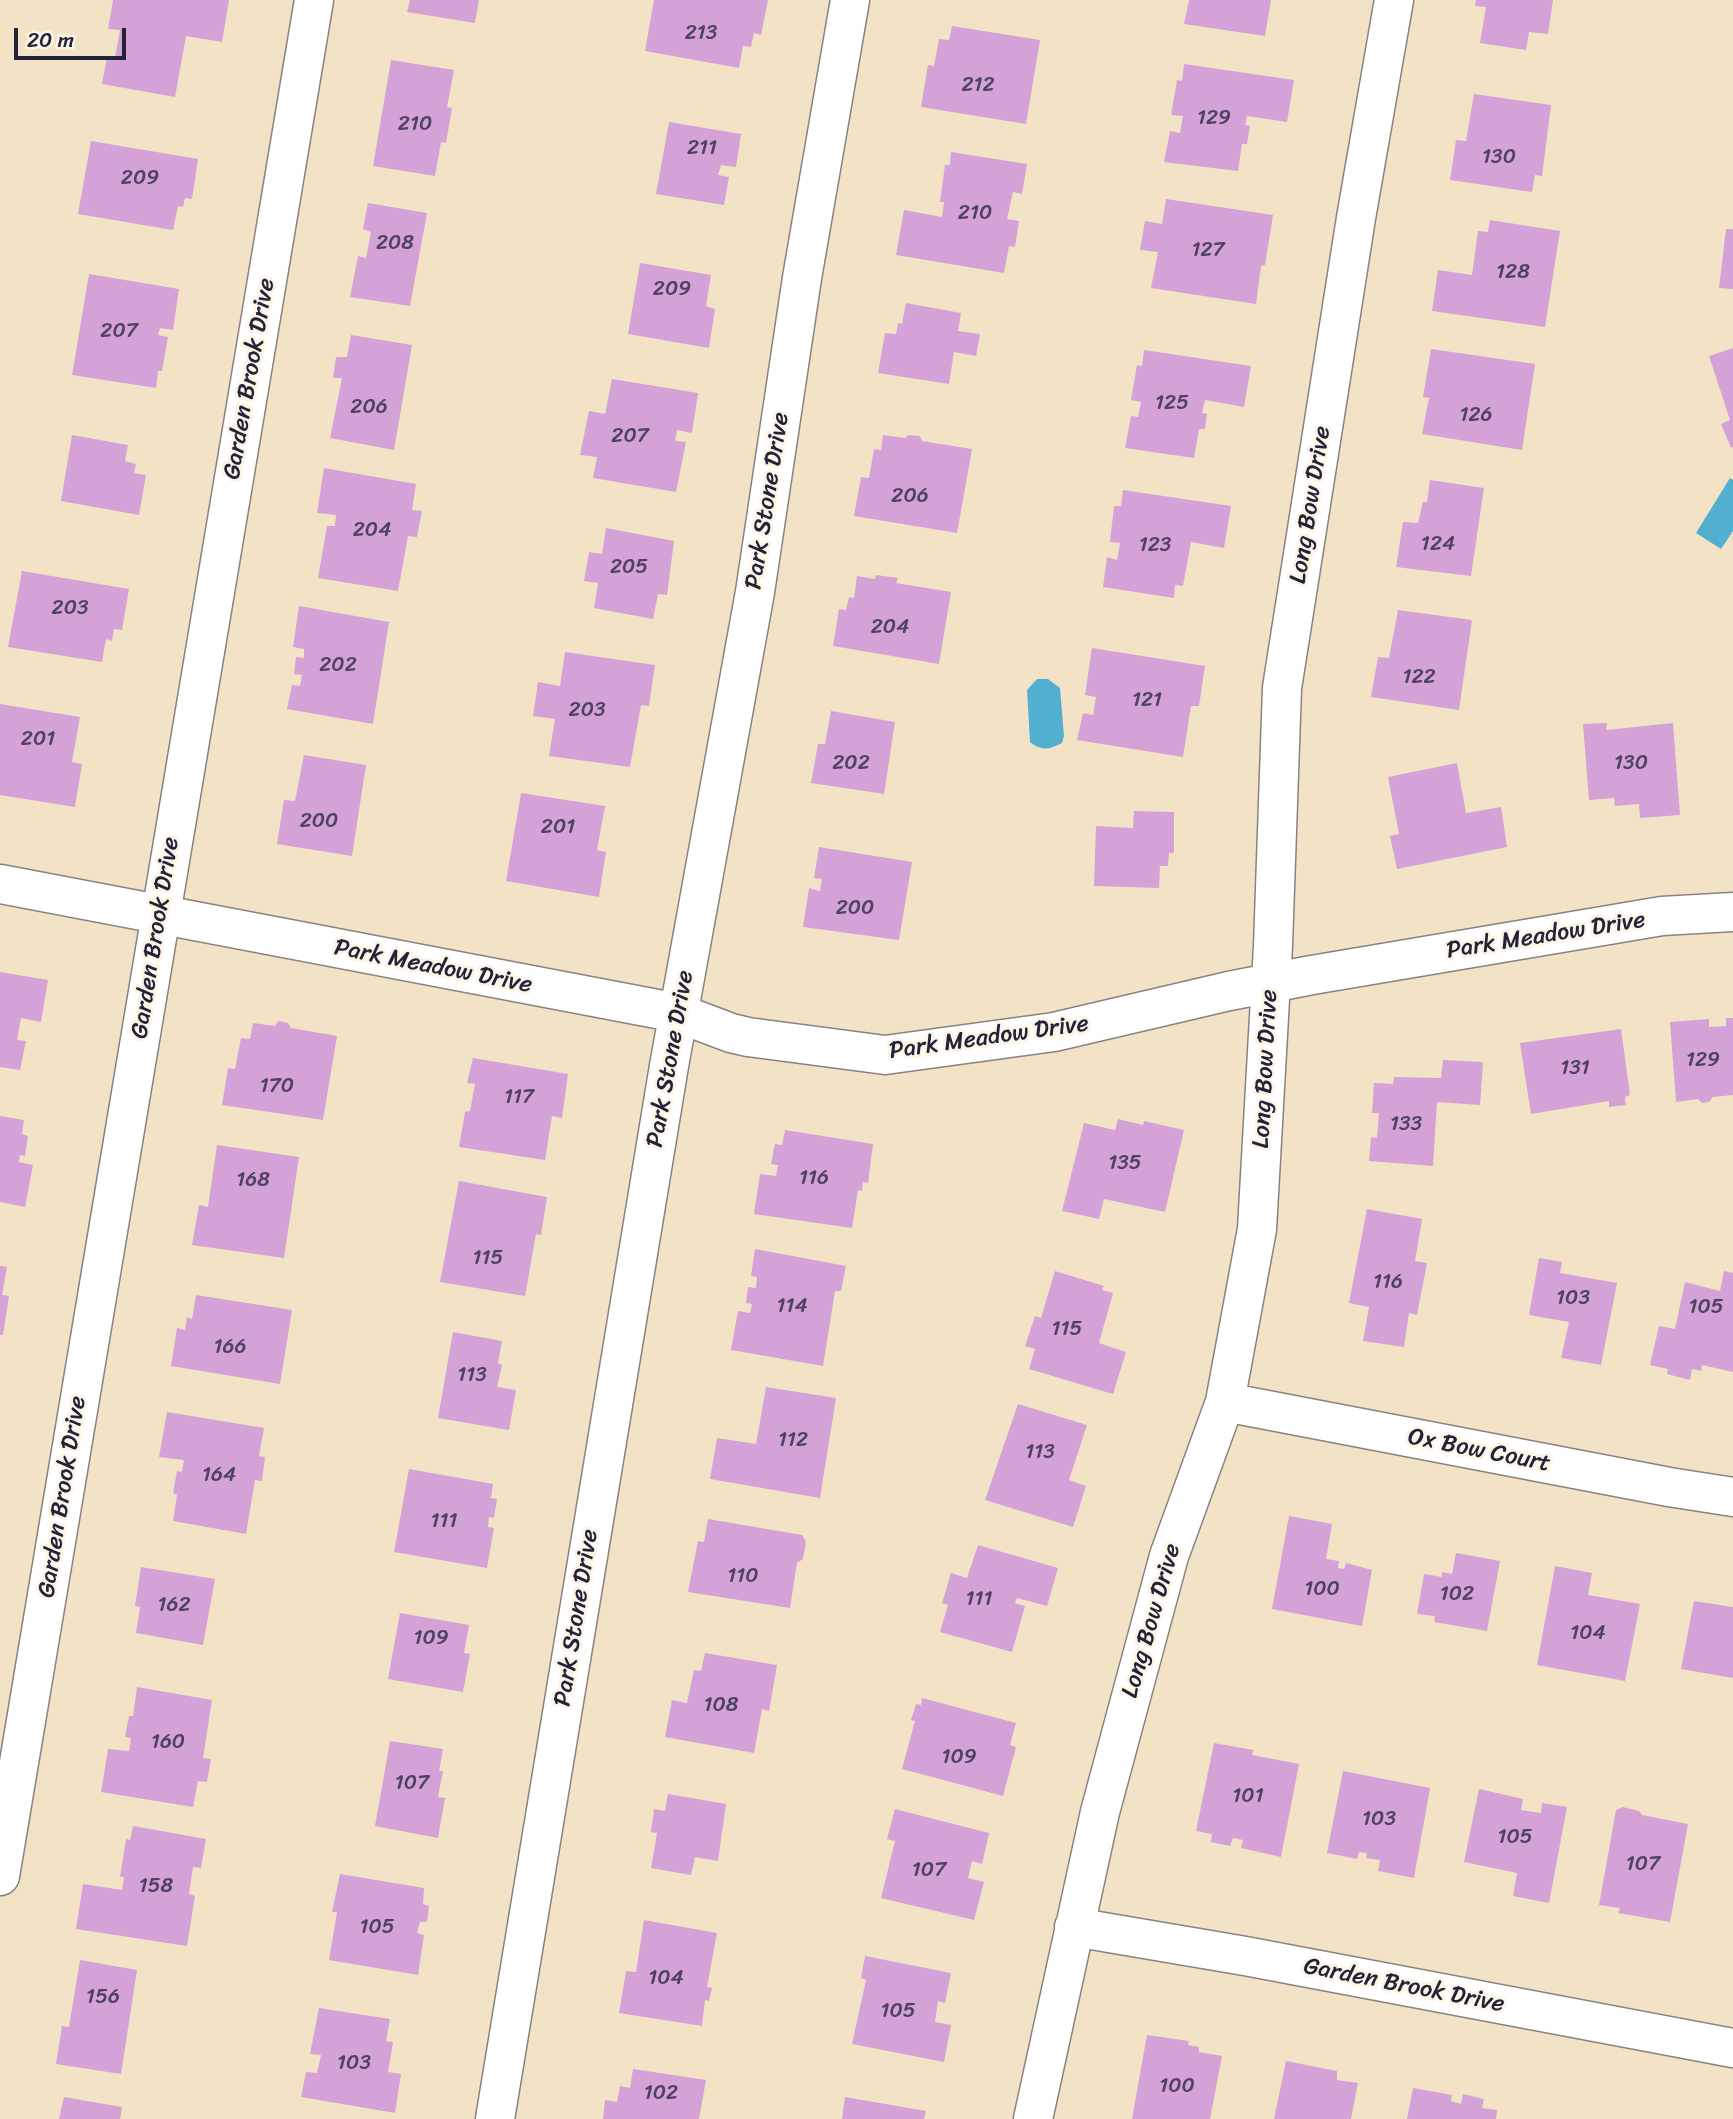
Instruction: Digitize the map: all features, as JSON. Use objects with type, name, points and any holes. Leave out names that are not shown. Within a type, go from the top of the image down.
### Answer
[{"type":"street","name":"Garden Brook Drive","points":[[0,1876],[314,0]]},
{"type":"street","name":"Park Stone Drive","points":[[495,2119],[678,1013],[755,592],[802,278],[850,0]]},
{"type":"street","name":"Long Bow Drive","points":[[1033,2119],[1100,1812],[1169,1556],[1225,1402],[1257,1229],[1271,982],[1282,688],[1354,232],[1394,0]]},
{"type":"street","name":"Park Meadow Drive","points":[[0,884],[678,1013],[748,1037],[885,1055],[1054,1032],[1271,982],[1662,916],[1733,912]]},
{"type":"street","name":"Ox Bow Court","points":[[1225,1402],[1656,1485],[1733,1497]]},
{"type":"street","name":"Garden Brook Drive","points":[[1074,1927],[1245,1956],[1733,2048]]},
{"type":"water","points":[[1730,478],[1733,480],[1733,531],[1721,549],[1696,533]]},
{"type":"water","points":[[1037,679],[1048,679],[1060,688],[1064,736],[1062,743],[1049,748],[1038,747],[1030,742],[1027,690]]},
{"type":"building","points":[[113,0],[229,0],[222,42],[186,36],[175,97],[102,84],[107,58],[115,58],[120,30],[108,29]]},
{"type":"building","points":[[410,0],[479,0],[475,23],[407,12]]},
{"type":"building","points":[[654,0],[768,0],[761,35],[754,33],[751,47],[743,46],[739,68],[645,51]]},
{"type":"building","points":[[1189,0],[1271,0],[1265,36],[1184,24]]},
{"type":"building","points":[[1476,0],[1553,0],[1548,34],[1529,32],[1526,50],[1480,43],[1486,7],[1475,6]]},
{"type":"building","points":[[952,26],[1040,40],[1026,124],[921,107],[928,65],[934,66],[939,39],[949,40]]},
{"type":"building","points":[[391,60],[454,70],[447,107],[452,108],[446,143],[441,142],[435,176],[373,166]]},
{"type":"building","points":[[1184,64],[1294,80],[1287,122],[1247,116],[1245,125],[1250,126],[1247,144],[1242,144],[1238,171],[1164,162],[1170,131],[1180,133],[1183,116],[1171,115],[1177,80],[1182,81]]},
{"type":"building","points":[[1474,94],[1551,105],[1542,176],[1535,175],[1532,192],[1450,180],[1456,140],[1466,141]]},
{"type":"building","points":[[669,122],[741,134],[736,167],[721,165],[718,175],[729,177],[724,205],[656,194]]},
{"type":"building","points":[[91,141],[198,159],[192,199],[185,198],[183,207],[178,206],[173,230],[78,214]]},
{"type":"building","points":[[951,152],[1027,164],[1022,194],[1013,192],[1007,219],[1019,221],[1015,247],[1009,246],[1004,273],[896,255],[904,210],[942,217],[944,202],[940,202],[945,165],[950,165]]},
{"type":"building","points":[[1166,199],[1273,215],[1265,265],[1261,266],[1256,304],[1151,288],[1158,252],[1140,250],[1145,221],[1162,224]]},
{"type":"building","points":[[368,203],[427,213],[410,306],[350,297],[358,256],[366,258],[371,232],[363,229]]},
{"type":"building","points":[[1490,220],[1560,231],[1545,327],[1432,311],[1438,270],[1472,275],[1478,231],[1488,232]]},
{"type":"building","points":[[1726,229],[1733,229],[1733,289],[1719,288]]},
{"type":"building","points":[[640,263],[711,275],[706,306],[715,309],[709,348],[628,334]]},
{"type":"building","points":[[89,274],[179,289],[173,330],[160,328],[158,335],[168,337],[156,388],[72,375]]},
{"type":"building","points":[[906,303],[961,313],[958,331],[980,334],[976,356],[954,352],[949,384],[878,373],[885,333],[896,334],[898,323],[902,324]]},
{"type":"building","points":[[351,335],[412,345],[394,450],[330,438],[342,378],[333,378],[336,357],[347,357]]},
{"type":"building","points":[[1733,348],[1731,448],[1721,424],[1730,420],[1709,356]]},
{"type":"building","points":[[1431,349],[1535,364],[1522,450],[1422,434],[1429,398],[1423,397]]},
{"type":"building","points":[[1144,350],[1251,366],[1244,407],[1205,400],[1202,413],[1207,414],[1205,429],[1199,429],[1194,458],[1125,448],[1131,416],[1138,417],[1141,402],[1131,400],[1137,365],[1142,366]]},
{"type":"building","points":[[612,379],[698,393],[692,433],[677,430],[675,441],[686,442],[676,492],[593,478],[597,457],[580,455],[589,411],[605,414]]},
{"type":"building","points":[[72,435],[128,445],[125,461],[136,464],[134,473],[146,475],[139,515],[61,501]]},
{"type":"building","points":[[883,435],[905,438],[908,435],[920,436],[922,441],[972,449],[957,533],[854,516],[861,477],[869,478],[874,449],[881,450]]},
{"type":"building","points":[[324,468],[416,484],[412,510],[422,511],[417,537],[408,536],[398,591],[318,578],[327,526],[335,526],[336,515],[317,513]]},
{"type":"building","points":[[1430,480],[1484,488],[1471,576],[1396,567],[1403,522],[1418,523],[1423,502],[1427,502]]},
{"type":"building","points":[[1123,490],[1231,506],[1224,548],[1191,542],[1183,586],[1175,585],[1174,598],[1103,587],[1107,557],[1117,560],[1120,543],[1110,542],[1114,506],[1121,506]]},
{"type":"building","points":[[606,528],[674,541],[667,595],[658,594],[653,619],[594,608],[598,583],[584,581],[589,552],[602,554]]},
{"type":"building","points":[[22,571],[129,589],[122,630],[114,629],[112,641],[106,639],[102,662],[8,647]]},
{"type":"building","points":[[876,575],[898,578],[896,583],[951,592],[939,664],[833,646],[839,609],[846,610],[849,597],[854,598],[857,576],[875,579]]},
{"type":"building","points":[[299,606],[389,622],[373,724],[287,709],[292,685],[300,686],[302,675],[294,674],[296,657],[304,658],[304,649],[293,647]]},
{"type":"building","points":[[1398,610],[1472,620],[1459,710],[1371,697],[1378,657],[1389,658]]},
{"type":"building","points":[[1092,648],[1205,666],[1199,706],[1191,706],[1183,757],[1077,740],[1083,713],[1093,715],[1096,697],[1085,695]]},
{"type":"building","points":[[565,652],[655,665],[649,706],[641,705],[630,767],[549,756],[555,719],[533,716],[538,682],[560,686]]},
{"type":"building","points":[[0,704],[80,717],[72,762],[82,764],[75,807],[0,795]]},
{"type":"building","points":[[831,711],[895,722],[884,794],[811,783],[818,744],[825,744]]},
{"type":"building","points":[[1607,723],[1606,730],[1673,723],[1680,815],[1640,818],[1639,804],[1615,806],[1614,798],[1589,800],[1583,724]]},
{"type":"building","points":[[304,755],[366,765],[352,856],[277,844],[284,800],[295,801]]},
{"type":"building","points":[[1457,763],[1466,813],[1501,807],[1507,847],[1397,869],[1390,836],[1399,834],[1388,777]]},
{"type":"building","points":[[521,793],[605,806],[597,850],[606,852],[599,897],[506,881]]},
{"type":"building","points":[[1134,811],[1174,812],[1174,853],[1169,853],[1168,866],[1160,866],[1159,888],[1094,886],[1096,826],[1133,828]]},
{"type":"building","points":[[819,847],[912,862],[899,940],[803,927],[809,888],[820,891],[822,879],[814,878]]},
{"type":"building","points":[[0,972],[48,980],[41,1022],[21,1018],[17,1040],[26,1041],[20,1070],[0,1067]]},
{"type":"building","points":[[1726,1018],[1733,1018],[1733,1095],[1713,1097],[1709,1102],[1702,1103],[1698,1099],[1676,1102],[1670,1022],[1709,1019],[1709,1027],[1726,1026]]},
{"type":"building","points":[[278,1021],[288,1023],[291,1028],[337,1036],[323,1120],[222,1105],[228,1068],[235,1069],[241,1038],[250,1039],[253,1023],[275,1026]]},
{"type":"building","points":[[1621,1029],[1630,1095],[1625,1097],[1626,1105],[1609,1107],[1609,1101],[1531,1114],[1520,1043]]},
{"type":"building","points":[[473,1058],[568,1074],[562,1118],[552,1116],[545,1160],[459,1147],[465,1112],[470,1111],[475,1084],[467,1083]]},
{"type":"building","points":[[1443,1060],[1483,1062],[1480,1105],[1437,1102],[1433,1166],[1369,1161],[1371,1137],[1377,1138],[1379,1113],[1372,1113],[1374,1083],[1393,1084],[1394,1077],[1441,1078]]},
{"type":"building","points":[[0,1116],[24,1120],[22,1134],[28,1136],[25,1156],[20,1155],[19,1162],[33,1165],[25,1207],[0,1202]]},
{"type":"building","points":[[1118,1119],[1143,1125],[1144,1121],[1184,1130],[1165,1212],[1104,1199],[1099,1219],[1062,1211],[1084,1123],[1115,1130]]},
{"type":"building","points":[[785,1130],[873,1144],[868,1183],[863,1182],[862,1191],[858,1190],[852,1228],[754,1214],[760,1174],[776,1176],[778,1165],[771,1164],[775,1144],[782,1145]]},
{"type":"building","points":[[217,1145],[299,1157],[284,1258],[192,1245],[199,1205],[208,1207]]},
{"type":"building","points":[[459,1181],[547,1197],[541,1235],[536,1234],[525,1296],[440,1282]]},
{"type":"building","points":[[1367,1209],[1422,1219],[1415,1261],[1427,1263],[1417,1315],[1409,1313],[1404,1347],[1363,1341],[1369,1307],[1349,1303]]},
{"type":"building","points":[[755,1249],[846,1266],[841,1291],[835,1291],[823,1366],[731,1350],[738,1311],[750,1313],[752,1304],[746,1303],[748,1287],[756,1288],[757,1277],[751,1276]]},
{"type":"building","points":[[1539,1258],[1562,1262],[1560,1273],[1617,1283],[1601,1365],[1561,1358],[1569,1322],[1529,1315]]},
{"type":"building","points":[[0,1266],[7,1267],[2,1295],[9,1296],[3,1335],[0,1335]]},
{"type":"building","points":[[1055,1271],[1104,1286],[1102,1290],[1113,1293],[1099,1343],[1126,1352],[1113,1394],[1029,1369],[1035,1349],[1025,1346],[1035,1316],[1041,1318]]},
{"type":"building","points":[[1724,1271],[1733,1273],[1733,1372],[1702,1365],[1701,1371],[1692,1369],[1690,1380],[1667,1374],[1668,1369],[1650,1365],[1659,1326],[1675,1329],[1685,1282],[1720,1291]]},
{"type":"building","points":[[196,1295],[292,1310],[280,1384],[171,1366],[177,1328],[185,1330],[187,1317],[192,1319]]},
{"type":"building","points":[[453,1332],[502,1341],[498,1363],[502,1365],[497,1387],[516,1390],[509,1430],[438,1418]]},
{"type":"building","points":[[766,1387],[836,1398],[820,1498],[710,1479],[717,1438],[756,1444]]},
{"type":"building","points":[[1018,1404],[1087,1425],[1069,1480],[1086,1486],[1073,1527],[985,1500]]},
{"type":"building","points":[[167,1412],[264,1428],[259,1456],[265,1457],[262,1481],[255,1480],[246,1534],[173,1521],[177,1495],[173,1493],[177,1471],[182,1472],[184,1460],[159,1457]]},
{"type":"building","points":[[409,1469],[493,1484],[491,1498],[497,1499],[494,1518],[489,1517],[488,1527],[494,1528],[487,1568],[394,1552]]},
{"type":"building","points":[[1289,1516],[1332,1524],[1326,1559],[1339,1561],[1338,1568],[1344,1569],[1346,1563],[1372,1570],[1362,1626],[1272,1609]]},
{"type":"building","points":[[708,1519],[802,1535],[806,1542],[803,1559],[797,1563],[790,1608],[688,1592],[698,1541],[704,1542]]},
{"type":"building","points":[[978,1545],[1058,1568],[1047,1606],[1017,1598],[1015,1603],[1025,1606],[1012,1652],[940,1632],[948,1605],[942,1603],[951,1573],[967,1578]]},
{"type":"building","points":[[1456,1553],[1500,1561],[1487,1631],[1434,1622],[1435,1616],[1417,1614],[1424,1574],[1442,1577],[1442,1572],[1452,1574]]},
{"type":"building","points":[[1555,1566],[1592,1573],[1588,1595],[1640,1604],[1625,1681],[1537,1665]]},
{"type":"building","points":[[141,1567],[215,1579],[203,1645],[136,1633],[140,1607],[135,1606]]},
{"type":"building","points":[[1694,1601],[1733,1607],[1733,1678],[1681,1669]]},
{"type":"building","points":[[400,1613],[469,1625],[464,1653],[470,1654],[463,1692],[388,1679]]},
{"type":"building","points":[[705,1653],[777,1665],[769,1711],[762,1709],[754,1753],[665,1737],[672,1700],[687,1703],[694,1670],[701,1671]]},
{"type":"building","points":[[137,1687],[212,1700],[203,1758],[211,1759],[207,1782],[198,1781],[193,1807],[101,1792],[108,1749],[129,1751],[131,1738],[125,1737],[129,1716],[133,1716]]},
{"type":"building","points":[[922,1698],[1016,1723],[1010,1745],[1016,1747],[1003,1796],[902,1769],[915,1721],[911,1720],[916,1704],[921,1705]]},
{"type":"building","points":[[390,1741],[443,1749],[439,1771],[443,1771],[438,1797],[445,1798],[438,1838],[375,1826]]},
{"type":"building","points":[[1214,1743],[1253,1750],[1252,1755],[1299,1764],[1281,1857],[1241,1848],[1243,1840],[1233,1838],[1230,1846],[1211,1842],[1212,1834],[1196,1831]]},
{"type":"building","points":[[1343,1771],[1430,1788],[1414,1878],[1378,1871],[1380,1860],[1366,1858],[1367,1853],[1359,1852],[1357,1859],[1327,1853]]},
{"type":"building","points":[[1479,1789],[1523,1799],[1521,1810],[1541,1813],[1542,1803],[1567,1807],[1549,1903],[1513,1896],[1517,1873],[1464,1862]]},
{"type":"building","points":[[668,1794],[726,1804],[718,1861],[695,1857],[691,1875],[651,1868],[657,1833],[651,1832],[654,1809],[665,1811]]},
{"type":"building","points":[[1623,1807],[1639,1811],[1642,1815],[1688,1824],[1670,1922],[1618,1913],[1620,1908],[1599,1905],[1616,1810]]},
{"type":"building","points":[[895,1809],[989,1833],[982,1864],[972,1861],[968,1878],[984,1882],[974,1920],[881,1898],[895,1841],[887,1839]]},
{"type":"building","points":[[133,1826],[206,1839],[201,1868],[193,1867],[189,1894],[195,1896],[187,1946],[76,1929],[83,1884],[122,1890],[124,1877],[120,1877],[126,1839],[130,1840]]},
{"type":"building","points":[[340,1874],[424,1888],[423,1904],[429,1906],[427,1922],[420,1922],[417,1933],[424,1935],[418,1975],[329,1960],[337,1912],[332,1912]]},
{"type":"building","points":[[644,1920],[717,1933],[707,1987],[712,1988],[709,2001],[705,2000],[702,2026],[619,2013],[626,1971],[636,1972]]},
{"type":"building","points":[[865,1956],[951,1973],[945,2003],[938,2001],[935,2022],[951,2025],[944,2062],[852,2044],[866,1980],[861,1978]]},
{"type":"building","points":[[80,1960],[137,1970],[121,2074],[56,2064],[62,2026],[69,2027]]},
{"type":"building","points":[[319,2008],[390,2019],[386,2041],[393,2042],[388,2072],[401,2074],[395,2113],[301,2097],[306,2072],[317,2073],[321,2055],[310,2054]]},
{"type":"building","points":[[1147,2035],[1189,2041],[1188,2045],[1199,2047],[1199,2052],[1222,2056],[1210,2119],[1132,2119]]},
{"type":"building","points":[[1286,2061],[1337,2071],[1337,2080],[1358,2083],[1351,2119],[1274,2119]]},
{"type":"building","points":[[633,2069],[706,2080],[699,2119],[603,2119],[605,2100],[617,2102],[620,2086],[630,2088]]},
{"type":"building","points":[[1413,2088],[1452,2095],[1451,2101],[1461,2104],[1463,2094],[1484,2099],[1482,2108],[1497,2110],[1496,2119],[1407,2119]]},
{"type":"building","points":[[64,2097],[122,2107],[120,2119],[59,2119]]},
{"type":"building","points":[[845,2097],[926,2111],[924,2119],[842,2119]]}]
